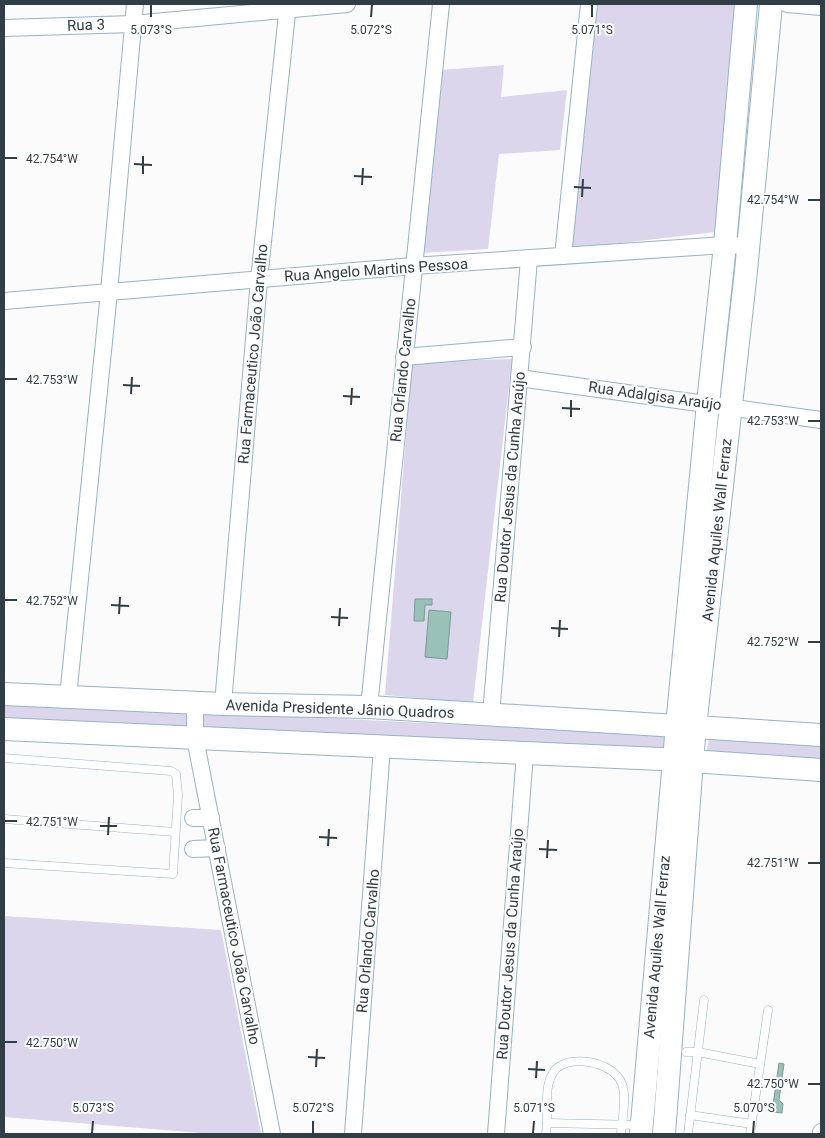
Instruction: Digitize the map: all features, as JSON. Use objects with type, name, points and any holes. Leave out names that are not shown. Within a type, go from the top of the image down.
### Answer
[{"type":"main road","name":"Avenida Aquiles Wall Ferraz","points":[[686,727],[708,403],[725,245],[746,4]]},
{"type":"main road","name":"Avenida Aquiles Wall Ferraz","points":[[686,727],[731,407],[749,246],[771,4]]},
{"type":"main road","name":"Avenida Presidente Jânio Quadros","points":[[4,694],[223,704],[369,707],[821,735]]},
{"type":"main road","points":[[683,760],[686,727]]},
{"type":"main road","points":[[4,729],[683,760],[821,770]]},
{"type":"main road","name":"Avenida Aquiles Wall Ferraz","points":[[664,1134],[685,1051],[683,760]]},
{"type":"main road","name":"Avenida Aquiles Wall Ferraz","points":[[635,1128],[683,760]]},
{"type":"street","points":[[68,697],[109,292],[135,4]]},
{"type":"street","name":"Rua 3","points":[[4,28],[133,24],[288,7],[346,4]]},
{"type":"street","name":"Rua Orlando Carvalho","points":[[369,707],[440,4]]},
{"type":"street","points":[[563,256],[589,4]]},
{"type":"street","points":[[788,4],[821,8]]},
{"type":"street","name":"Rua Farmaceutico João Carvalho","points":[[223,704],[259,280],[288,7]]},
{"type":"street","name":"Rua Angelo Martins Pessoa","points":[[4,301],[413,266],[725,245],[749,246]]},
{"type":"street","name":"Rua Doutor Jesus da Cunha Araújo","points":[[492,715],[530,259]]},
{"type":"street","points":[[404,357],[523,347]]},
{"type":"street","name":"Rua Adalgisa Araújo","points":[[519,378],[821,420]]},
{"type":"street","name":"Rua Farmaceutico João Carvalho","points":[[195,703],[195,738],[272,1134]]},
{"type":"street","name":"Rua Orlando Carvalho","points":[[353,1134],[382,747]]},
{"type":"street","name":"Rua Doutor Jesus da Cunha Araújo","points":[[496,1134],[525,753]]},
{"type":"street","points":[[185,818],[211,818]]},
{"type":"street","points":[[193,849],[217,848]]},
{"type":"lane","points":[[4,758],[171,770],[176,774],[178,794],[185,818],[175,832],[173,874],[4,864]]},
{"type":"lane","points":[[4,819],[175,832]]},
{"type":"lane","points":[[174,850],[193,849]]},
{"type":"lane","points":[[688,1134],[690,1115],[685,1051],[704,1000]]},
{"type":"lane","points":[[750,1134],[768,1010]]},
{"type":"lane","points":[[685,1051],[760,1064]]},
{"type":"lane","points":[[546,1134],[548,1123],[548,1086],[553,1072],[561,1064],[583,1061],[600,1064],[616,1073],[622,1083],[635,1128]]},
{"type":"lane","points":[[690,1115],[752,1124]]},
{"type":"lane","points":[[548,1123],[635,1128]]},
{"type":"lane","points":[[621,1134],[635,1128]]},
{"type":"shaded area","points":[[594,4],[736,4],[716,232],[569,249]]},
{"type":"shaded area","points":[[504,65],[501,97],[567,90],[560,150],[499,154],[488,249],[421,253],[441,70]]},
{"type":"shaded area","points":[[512,359],[473,703],[385,695],[412,362]]},
{"type":"shaded area","points":[[415,599],[432,599],[432,605],[425,605],[424,621],[414,621]]},
{"type":"shaded area","points":[[429,610],[451,612],[447,659],[425,657]]},
{"type":"shaded area","points":[[4,701],[184,711],[188,721],[183,731],[4,721]]},
{"type":"shaded area","points":[[204,712],[667,735],[667,754],[201,731],[202,715]]},
{"type":"shaded area","points":[[709,738],[821,741],[821,765],[706,754]]},
{"type":"shaded area","points":[[4,916],[221,930],[261,1134],[214,1134],[4,1117]]},
{"type":"shaded area","points":[[779,1063],[784,1064],[779,1100],[783,1104],[782,1113],[772,1112]]}]
